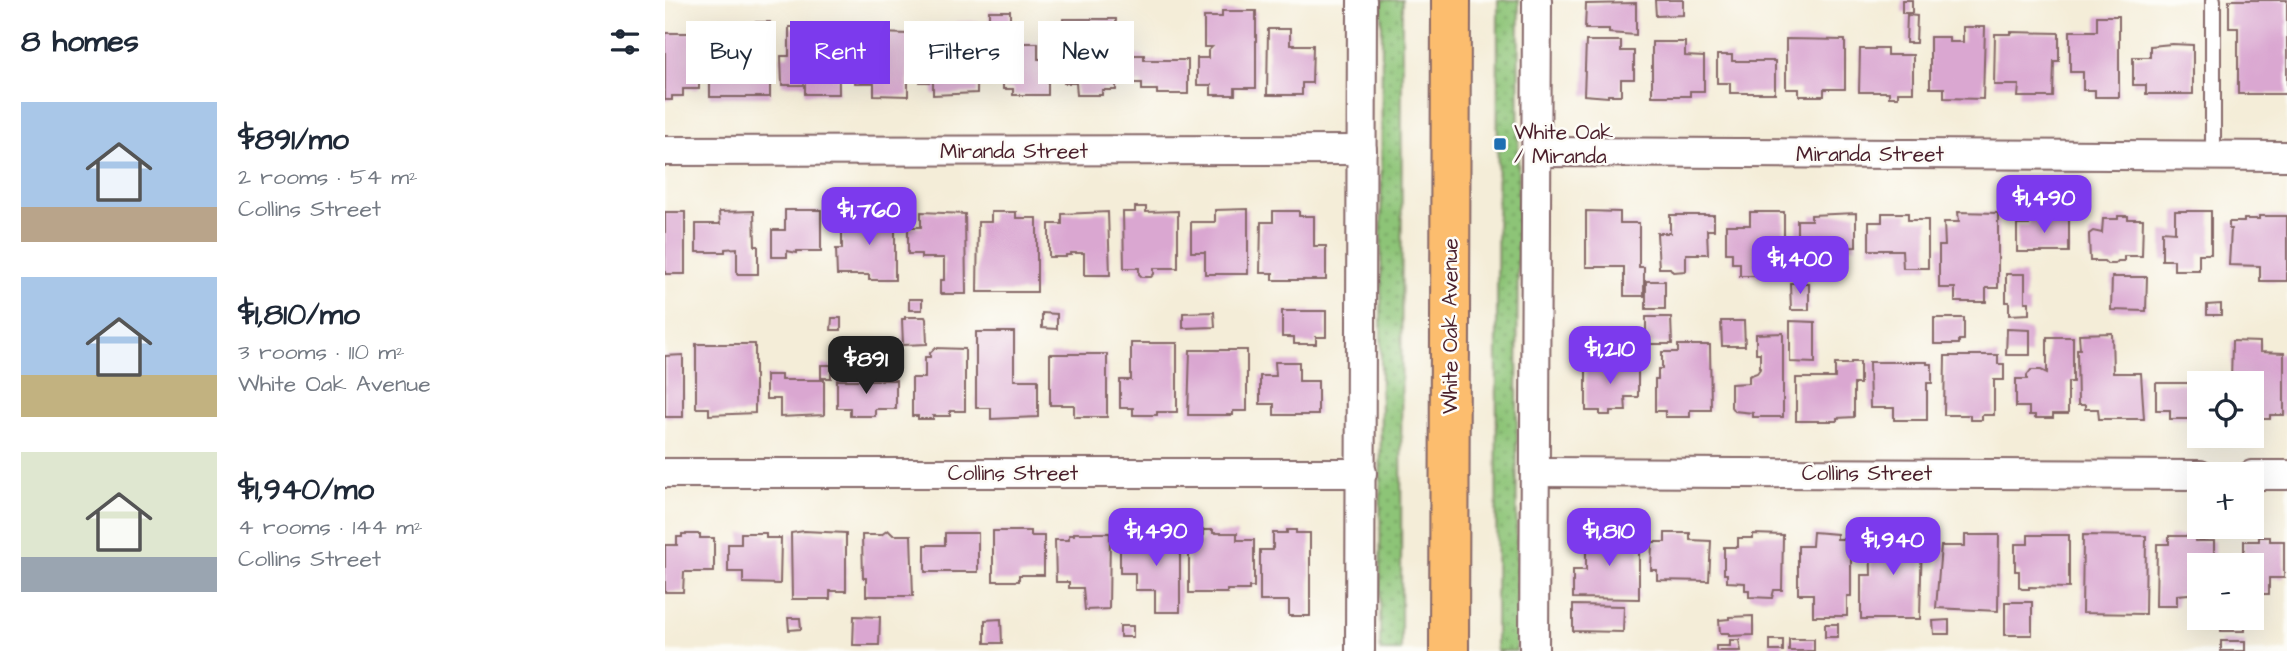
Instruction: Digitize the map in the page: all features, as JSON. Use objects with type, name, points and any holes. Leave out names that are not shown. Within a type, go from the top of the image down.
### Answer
[{"type":"main road","name":"White Oak Avenue","points":[[1448,651],[1451,0]]},
{"type":"street","points":[[1360,651],[1362,0]]},
{"type":"street","points":[[1534,651],[1537,0]]},
{"type":"street","name":"Miranda Street","points":[[665,151],[1362,150]]},
{"type":"street","name":"Miranda Street","points":[[1537,152],[2287,156]]},
{"type":"street","name":"Collins Street","points":[[1535,472],[2187,475]]},
{"type":"street","name":"Collins Street","points":[[665,473],[1362,473]]},
{"type":"street","points":[[2264,475],[2287,475]]},
{"type":"lane","points":[[2213,0],[2213,156]]},
{"type":"green space","points":[[1382,0],[1402,0],[1401,651],[1380,651]]},
{"type":"green space","points":[[1498,0],[1519,0],[1516,651],[1496,651]]},
{"type":"building","points":[[1655,0],[1683,0],[1683,15],[1656,16]]},
{"type":"building","points":[[1902,0],[1912,0],[1912,13],[1902,13]]},
{"type":"building","points":[[2229,0],[2287,0],[2287,94],[2238,94],[2238,28],[2229,28]]},
{"type":"building","points":[[1636,3],[1636,35],[1609,33],[1609,29],[1585,29],[1586,4]]},
{"type":"building","points":[[989,11],[1010,11],[1010,21],[989,21]]},
{"type":"building","points":[[1222,11],[1256,11],[1256,88],[1235,88],[1235,95],[1211,95],[1211,85],[1197,85],[1197,58],[1208,58],[1208,51],[1212,47],[1204,47],[1204,17],[1222,17]]},
{"type":"building","points":[[1907,15],[1917,16],[1916,43],[1906,43]]},
{"type":"building","points":[[2097,16],[2119,16],[2119,97],[2095,97],[2095,90],[2083,90],[2083,72],[2070,72],[2070,31],[2097,31]]},
{"type":"building","points":[[1063,19],[1116,19],[1116,21]]},
{"type":"building","points":[[790,27],[790,84],[839,84],[839,94],[805,94],[805,85],[782,85],[781,56],[789,56]]},
{"type":"building","points":[[1963,27],[1985,27],[1983,99],[1944,98],[1944,88],[1930,88],[1930,37],[1949,37],[1949,42],[1963,42]]},
{"type":"building","points":[[1268,29],[1290,29],[1290,45],[1313,45],[1312,83],[1302,83],[1302,95],[1267,95]]},
{"type":"building","points":[[665,33],[686,33],[686,84],[699,84],[699,89],[683,89],[683,96],[672,96],[672,100],[665,100]]},
{"type":"building","points":[[890,33],[904,34],[904,84],[908,84],[908,96],[874,95],[874,84],[890,84]]},
{"type":"building","points":[[2059,33],[2059,61],[2054,61],[2053,97],[2018,97],[2019,85],[1994,85],[1995,34]]},
{"type":"building","points":[[1786,39],[1845,40],[1845,89],[1824,89],[1824,96],[1799,96],[1799,89],[1786,89]]},
{"type":"building","points":[[1586,41],[1621,41],[1621,51],[1634,51],[1634,79],[1621,79],[1621,95],[1584,95]]},
{"type":"building","points":[[1652,42],[1685,42],[1685,56],[1704,57],[1704,91],[1690,91],[1690,96],[1652,96]]},
{"type":"building","points":[[1024,43],[1038,43],[1038,84],[1048,84],[1048,95],[1013,95],[1013,89],[1003,89],[1003,84],[1024,84]]},
{"type":"building","points":[[2193,45],[2193,94],[2146,94],[2146,85],[2133,85],[2133,57],[2150,57],[2150,46]]},
{"type":"building","points":[[1887,48],[1887,55],[1913,55],[1913,92],[1898,92],[1898,97],[1889,97],[1889,92],[1859,92],[1860,49]]},
{"type":"building","points":[[1134,55],[1144,55],[1144,60],[1188,60],[1188,94],[1157,94],[1157,90],[1142,90],[1142,83],[1134,83]]},
{"type":"building","points":[[1717,55],[1732,55],[1732,61],[1775,61],[1775,93],[1730,93],[1730,83],[1717,83]]},
{"type":"building","points":[[710,84],[770,84],[770,97],[710,97]]},
{"type":"building","points":[[933,84],[977,84],[977,93],[933,95]]},
{"type":"building","points":[[1076,84],[1116,84],[1116,90],[1102,90],[1102,95],[1077,95]]},
{"type":"building","points":[[1135,207],[1146,207],[1146,212],[1178,211],[1178,268],[1154,268],[1151,277],[1142,277],[1139,268],[1124,268],[1123,212],[1135,212]]},
{"type":"building","points":[[1248,209],[1248,274],[1205,274],[1205,252],[1191,252],[1191,222],[1215,222],[1215,210]]},
{"type":"building","points":[[785,210],[821,210],[821,251],[787,251],[787,257],[772,257],[772,230],[785,230]]},
{"type":"building","points":[[754,211],[758,274],[737,274],[737,248],[725,249],[725,252],[696,252],[696,224],[720,224],[719,212]]},
{"type":"building","points":[[1273,211],[1299,211],[1299,216],[1314,216],[1314,246],[1326,246],[1326,280],[1273,280],[1273,273],[1260,273],[1261,222],[1273,222]]},
{"type":"building","points":[[1586,211],[1620,212],[1620,223],[1639,223],[1639,267],[1644,267],[1644,296],[1624,296],[1624,267],[1586,267]]},
{"type":"building","points":[[2175,211],[2211,211],[2211,254],[2199,254],[2199,270],[2174,270],[2174,260],[2162,260],[2162,231],[2175,232]]},
{"type":"building","points":[[665,212],[685,212],[685,274],[665,274]]},
{"type":"building","points":[[895,212],[895,280],[869,280],[869,275],[837,275],[836,249],[842,249],[842,223],[855,223],[855,214]]},
{"type":"building","points":[[921,212],[965,214],[966,294],[940,294],[940,280],[944,280],[944,258],[921,258],[921,254],[908,254],[908,227],[921,227]]},
{"type":"building","points":[[991,212],[1016,212],[1016,218],[1037,218],[1037,292],[977,292],[978,222],[991,222]]},
{"type":"building","points":[[1108,212],[1110,275],[1084,275],[1084,253],[1049,257],[1049,224],[1062,224],[1062,214]]},
{"type":"building","points":[[1750,212],[1784,212],[1784,263],[1765,263],[1765,276],[1740,276],[1740,263],[1732,263],[1732,253],[1726,253],[1726,225],[1750,225]]},
{"type":"building","points":[[1958,212],[1998,213],[1998,288],[1986,288],[1986,302],[1955,302],[1955,288],[1939,288],[1939,246],[1945,246],[1944,222],[1959,222]]},
{"type":"building","points":[[1856,213],[1856,247],[1797,249],[1797,220],[1811,220],[1811,215]]},
{"type":"building","points":[[1882,213],[1908,213],[1908,220],[1928,220],[1928,268],[1903,268],[1902,250],[1869,250],[1869,222],[1882,222]]},
{"type":"building","points":[[2029,214],[2055,214],[2055,219],[2069,219],[2069,252],[2017,252],[2017,225],[2029,225]]},
{"type":"building","points":[[1670,215],[1714,215],[1714,230],[1707,230],[1708,254],[1686,254],[1686,271],[1673,272],[1670,268],[1659,268],[1657,233],[1670,233]]},
{"type":"building","points":[[2118,216],[2143,219],[2142,256],[2124,256],[2124,261],[2115,264],[2090,261],[2089,234],[2093,231],[2102,233],[2103,219],[2118,219]]},
{"type":"building","points":[[2259,216],[2287,216],[2287,281],[2260,281],[2260,266],[2229,265],[2229,222],[2259,219]]},
{"type":"building","points":[[2006,274],[2025,274],[2025,302],[2029,302],[2029,314],[2009,315]]},
{"type":"building","points":[[2112,277],[2147,277],[2146,311],[2111,310]]},
{"type":"building","points":[[1646,281],[1665,281],[1665,309],[1646,309]]},
{"type":"building","points":[[1790,283],[1809,283],[1809,310],[1791,310]]},
{"type":"building","points":[[909,299],[922,299],[922,310],[909,310]]},
{"type":"building","points":[[2221,304],[2221,315],[2207,315],[2207,305]]},
{"type":"building","points":[[1282,311],[1326,311],[1326,337],[1316,337],[1316,344],[1294,344],[1294,337],[1282,337]]},
{"type":"building","points":[[1214,312],[1215,327],[1183,328],[1183,313]]},
{"type":"building","points":[[1042,313],[1057,314],[1057,329],[1042,328]]},
{"type":"building","points":[[925,317],[927,344],[903,345],[902,319]]},
{"type":"building","points":[[1646,317],[1671,317],[1672,344],[1646,344]]},
{"type":"building","points":[[832,318],[841,318],[841,330],[831,330]]},
{"type":"building","points":[[1934,318],[1964,318],[1964,340],[1959,340],[1959,344],[1934,344]]},
{"type":"building","points":[[1721,321],[1744,321],[1745,346],[1722,346]]},
{"type":"building","points":[[1790,321],[1815,322],[1815,363],[1790,362]]},
{"type":"building","points":[[2007,329],[2030,330],[2030,355],[2006,355]]},
{"type":"building","points":[[976,332],[1014,332],[1014,380],[1038,380],[1038,417],[991,419],[991,408],[976,408]]},
{"type":"building","points":[[1783,333],[1783,417],[1753,417],[1753,413],[1734,411],[1731,407],[1731,384],[1749,383],[1749,376],[1760,369],[1760,353],[1756,353],[1756,334]]},
{"type":"building","points":[[2112,333],[2113,373],[2141,373],[2144,419],[2099,419],[2098,409],[2085,409],[2085,405],[2078,405],[2079,334]]},
{"type":"building","points":[[2047,337],[2073,337],[2073,382],[2068,382],[2068,414],[2053,414],[2053,418],[2035,418],[2035,415],[2029,415],[2029,407],[2016,407],[2016,379],[2027,379],[2031,370],[2047,373]]},
{"type":"building","points":[[2232,341],[2260,342],[2260,352],[2284,353],[2284,415],[2270,415],[2270,419],[2264,419],[2264,371],[2231,371]]},
{"type":"building","points":[[1131,343],[1177,343],[1177,412],[1133,415],[1133,408],[1120,408],[1120,380],[1131,380]]},
{"type":"building","points":[[696,344],[755,344],[755,413],[709,415],[709,408],[696,408]]},
{"type":"building","points":[[1678,345],[1710,345],[1711,410],[1690,410],[1690,417],[1665,417],[1665,411],[1655,411],[1655,379],[1658,379],[1658,369],[1662,369],[1662,352],[1678,352]]},
{"type":"building","points":[[935,348],[965,349],[965,411],[950,411],[950,416],[933,416],[933,419],[918,419],[918,416],[912,416],[912,378],[925,378],[925,357],[930,357]]},
{"type":"building","points":[[1190,350],[1247,350],[1247,411],[1233,411],[1233,415],[1188,415]]},
{"type":"building","points":[[1050,354],[1107,354],[1107,417],[1074,417],[1074,405],[1050,405]]},
{"type":"building","points":[[683,355],[683,417],[665,417],[665,356]]},
{"type":"building","points":[[1998,355],[1998,364],[2004,364],[2004,380],[1994,380],[1994,415],[1982,415],[1982,420],[1970,420],[1970,415],[1944,415],[1945,356]]},
{"type":"building","points":[[1275,362],[1299,362],[1299,381],[1318,381],[1318,415],[1274,415],[1274,404],[1260,404],[1260,376],[1276,376]]},
{"type":"building","points":[[1586,362],[1638,362],[1638,397],[1625,397],[1626,411],[1610,411],[1610,415],[1600,415],[1600,411],[1586,411]]},
{"type":"building","points":[[1860,362],[1860,384],[1854,384],[1854,417],[1837,418],[1837,421],[1796,421],[1796,378],[1835,378],[1835,364]]},
{"type":"building","points":[[1869,362],[1932,364],[1932,383],[1927,383],[1927,420],[1894,420],[1894,408],[1870,408]]},
{"type":"building","points":[[821,365],[831,365],[831,378],[821,378]]},
{"type":"building","points":[[766,375],[781,375],[781,380],[824,380],[824,415],[780,417],[780,399],[766,399]]},
{"type":"building","points":[[837,380],[896,380],[896,409],[875,409],[875,416],[850,416],[850,408],[837,408]]},
{"type":"building","points":[[2156,383],[2187,383],[2187,419],[2170,419],[2170,410],[2156,410]]},
{"type":"building","points":[[888,530],[893,535],[911,535],[913,596],[866,596],[862,535],[881,535]]},
{"type":"building","points":[[1203,530],[1213,530],[1213,533],[1237,533],[1237,540],[1254,540],[1254,587],[1249,587],[1249,590],[1227,590],[1227,593],[1189,593],[1189,542],[1203,542]]},
{"type":"building","points":[[1287,530],[1310,533],[1310,616],[1289,616],[1289,601],[1260,601],[1260,550],[1273,550],[1273,533],[1287,533]]},
{"type":"building","points":[[993,531],[1031,531],[1031,536],[1044,536],[1044,575],[1019,575],[1019,581],[993,581]]},
{"type":"building","points":[[1602,531],[1626,531],[1626,535],[1639,535],[1639,599],[1573,598],[1573,570],[1586,570],[1586,535],[1602,535]]},
{"type":"building","points":[[1870,531],[1922,534],[1920,619],[1861,619],[1861,575],[1871,575]]},
{"type":"building","points":[[1180,532],[1180,612],[1155,612],[1155,590],[1135,590],[1135,573],[1120,573],[1120,546],[1134,546],[1134,537],[1149,537],[1149,533]]},
{"type":"building","points":[[1813,532],[1837,534],[1837,539],[1851,539],[1851,596],[1847,596],[1847,616],[1813,616],[1813,594],[1798,594],[1798,546],[1812,546]]},
{"type":"building","points":[[741,533],[766,533],[766,538],[781,538],[780,584],[743,583],[743,572],[728,572],[728,544],[741,544]]},
{"type":"building","points":[[791,533],[846,533],[846,591],[830,591],[830,599],[792,599]]},
{"type":"building","points":[[945,533],[978,533],[978,572],[925,572],[925,545],[945,545]]},
{"type":"building","points":[[1110,533],[1109,609],[1085,610],[1083,588],[1069,588],[1069,582],[1056,582],[1055,540],[1069,540],[1069,535]]},
{"type":"building","points":[[1665,533],[1690,533],[1690,540],[1711,541],[1709,581],[1657,580],[1657,570],[1651,570],[1652,542],[1665,542]]},
{"type":"building","points":[[682,534],[700,534],[700,538],[714,538],[714,572],[684,572],[683,592],[665,592],[665,545],[677,545],[677,537],[682,537]]},
{"type":"building","points":[[1753,534],[1783,535],[1782,590],[1774,590],[1772,598],[1749,597],[1745,583],[1727,582],[1727,574],[1724,574],[1724,547],[1738,547],[1738,538],[1753,538]]},
{"type":"building","points":[[1965,535],[1999,535],[1998,611],[1936,608],[1941,546],[1965,546]]},
{"type":"building","points":[[2028,535],[2069,535],[2069,588],[2019,587],[2019,571],[2015,571],[2015,544],[2028,544]]},
{"type":"building","points":[[2083,535],[2146,536],[2145,614],[2082,613]]},
{"type":"building","points":[[2169,536],[2214,541],[2214,553],[2187,553],[2187,594],[2177,595],[2177,606],[2156,606],[2157,544],[2169,544]]},
{"type":"building","points":[[2270,537],[2270,541],[2284,541],[2284,578],[2269,578],[2269,594],[2264,594],[2264,553],[2244,553],[2244,541],[2259,541]]},
{"type":"building","points":[[2005,602],[2032,602],[2032,635],[2005,635]]},
{"type":"building","points":[[1573,605],[1624,606],[1623,632],[1573,631]]},
{"type":"building","points":[[854,616],[880,617],[879,645],[853,645]]},
{"type":"building","points":[[1753,616],[1753,635],[1729,636],[1729,633],[1720,633],[1719,620]]},
{"type":"building","points":[[788,618],[800,618],[801,629],[789,630]]},
{"type":"building","points":[[1001,619],[1002,643],[985,643],[985,620]]},
{"type":"building","points":[[1949,620],[1949,634],[1934,634],[1933,621]]},
{"type":"building","points":[[1825,624],[1838,624],[1838,637],[1825,637]]},
{"type":"building","points":[[1120,626],[1133,626],[1133,637],[1120,637]]},
{"type":"building","points":[[1789,639],[1814,639],[1814,651],[1789,651]]},
{"type":"building","points":[[1730,640],[1739,640],[1741,651],[1716,651],[1716,646],[1730,646]]},
{"type":"building","points":[[1770,640],[1783,640],[1783,651],[1770,651]]},
{"type":"building","points":[[2221,641],[2245,641],[2245,651],[2221,651]]},
{"type":"place","name":"White Oak / Miranda","points":[[1500,144]]}]
